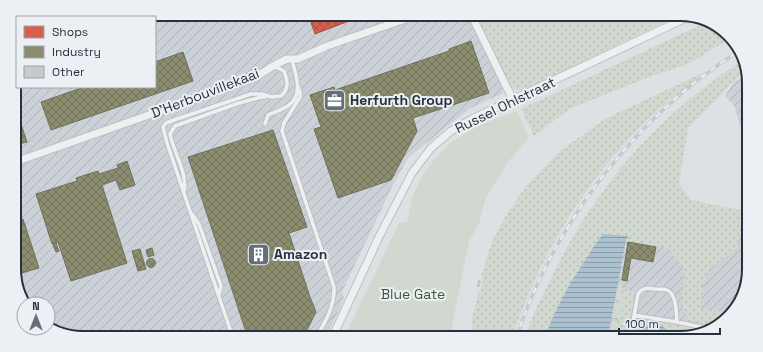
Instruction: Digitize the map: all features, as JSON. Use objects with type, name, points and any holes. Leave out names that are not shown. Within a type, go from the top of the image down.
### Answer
[{"type":"street","name":"D'Herbouvillekaai","points":[[21,160],[254,78],[287,59],[295,60],[327,46],[399,21]]},
{"type":"street","points":[[474,21],[513,100]]},
{"type":"street","name":"Russel Ohlstraat","points":[[335,331],[376,244],[412,173],[431,148],[451,131],[472,119],[679,21]]},
{"type":"lane","points":[[265,124],[268,115],[287,106],[293,101],[298,93],[295,60]]},
{"type":"lane","points":[[184,192],[186,184],[172,146],[170,134],[175,126],[236,104],[261,97],[272,98],[284,94],[288,84],[284,71],[273,66]]},
{"type":"lane","points":[[298,87],[300,97],[284,123],[282,131],[334,287],[333,304],[320,331]]},
{"type":"lane","points":[[231,331],[164,135],[163,127],[166,123],[250,94],[261,94],[272,98]]},
{"type":"lane","points":[[631,331],[638,294],[641,290],[646,288],[667,290],[671,293],[674,300],[677,322]]},
{"type":"lane","points":[[634,315],[702,327]]},
{"type":"shaded area","name":"Blue Gate","points":[[156,21],[476,21],[501,84],[503,93],[469,109],[408,158],[393,185],[342,292],[344,299],[329,331],[83,331],[71,330],[56,325],[56,296],[27,296],[23,285],[21,269],[21,88],[156,88]]},
{"type":"shaded area","points":[[741,78],[742,131],[734,105],[725,96],[734,82]]},
{"type":"shaded area","points":[[624,189],[742,212],[741,281],[734,300],[729,307],[711,323],[700,328],[684,331],[536,331],[540,319]]},
{"type":"green space","points":[[478,21],[667,21],[524,90],[515,89],[510,86]]},
{"type":"green space","points":[[701,25],[711,29],[726,41],[688,64],[649,77],[569,109],[534,136],[521,109]]},
{"type":"green space","points":[[739,63],[741,76],[688,128],[679,183],[691,200],[742,210],[737,248],[710,269],[703,285],[700,308],[725,312],[709,324],[689,320],[680,304],[685,271],[668,248],[628,242],[607,241],[560,331],[527,331],[553,274],[571,240],[590,209],[611,180],[657,128],[712,82]]},
{"type":"green space","points":[[700,74],[701,76],[663,106],[638,130],[592,183],[554,242],[538,274],[515,331],[472,331],[472,319],[479,290],[481,291],[483,278],[481,277],[493,239],[507,214],[527,185],[559,152],[605,119]]},
{"type":"green space","name":"Blue Gate","points":[[517,111],[529,138],[508,162],[486,198],[479,224],[469,241],[451,331],[347,331],[399,223],[407,222],[416,187],[434,159],[459,137],[492,120]]},
{"type":"green space","points":[[618,282],[622,288],[624,302],[614,331],[600,331],[601,324]]},
{"type":"green space","points":[[617,288],[635,292],[628,331],[609,331]]},
{"type":"green space","points":[[648,320],[655,320],[698,328],[684,331],[634,331],[641,323]]},
{"type":"water","points":[[604,234],[628,236],[626,239],[609,331],[548,331],[553,316],[575,275]]},
{"type":"water","points":[[653,325],[660,326],[669,331],[642,331]]},
{"type":"building: Shops","points":[[310,21],[349,21],[315,34]]},
{"type":"building: Industry","points":[[471,41],[489,93],[413,118],[417,131],[391,180],[338,198],[314,129],[321,127],[310,95],[334,87],[335,90],[449,51],[449,49]]},
{"type":"building: Industry","points":[[183,52],[193,81],[51,130],[41,102],[81,88],[156,88],[156,62]]},
{"type":"building: Industry","points":[[21,124],[27,142],[21,144]]},
{"type":"building: Industry","name":"Amazon","points":[[273,130],[307,227],[289,233],[316,312],[306,331],[246,331],[188,157]]},
{"type":"building: Industry","points":[[127,161],[135,185],[120,190],[116,180],[102,185],[127,263],[71,281],[58,242],[52,244],[36,194],[77,181],[76,178],[98,171],[99,174],[118,168],[117,165]]},
{"type":"building: Industry","points":[[23,219],[39,268],[22,273],[21,269],[21,220]]},
{"type":"building: Industry","points":[[628,242],[656,247],[653,262],[631,258],[627,281],[622,280]]},
{"type":"building: Industry","points":[[56,243],[59,251],[56,252],[53,245]]},
{"type":"building: Industry","points":[[152,248],[154,255],[148,257],[146,250]]},
{"type":"building: Industry","points":[[140,249],[146,269],[138,271],[132,251]]},
{"type":"building: Industry","points":[[149,259],[153,259],[155,263],[153,267],[149,267],[147,265],[147,261]]},
{"type":"building: Other","points":[[478,280],[481,281],[480,287],[477,287]]},
{"type":"railway","points":[[519,331],[533,295],[553,254],[576,214],[603,176],[633,140],[666,107],[701,78],[735,54]]},
{"type":"place","name":"Herfurth Group","points":[[335,100]]},
{"type":"place","name":"Amazon","points":[[258,254]]}]
